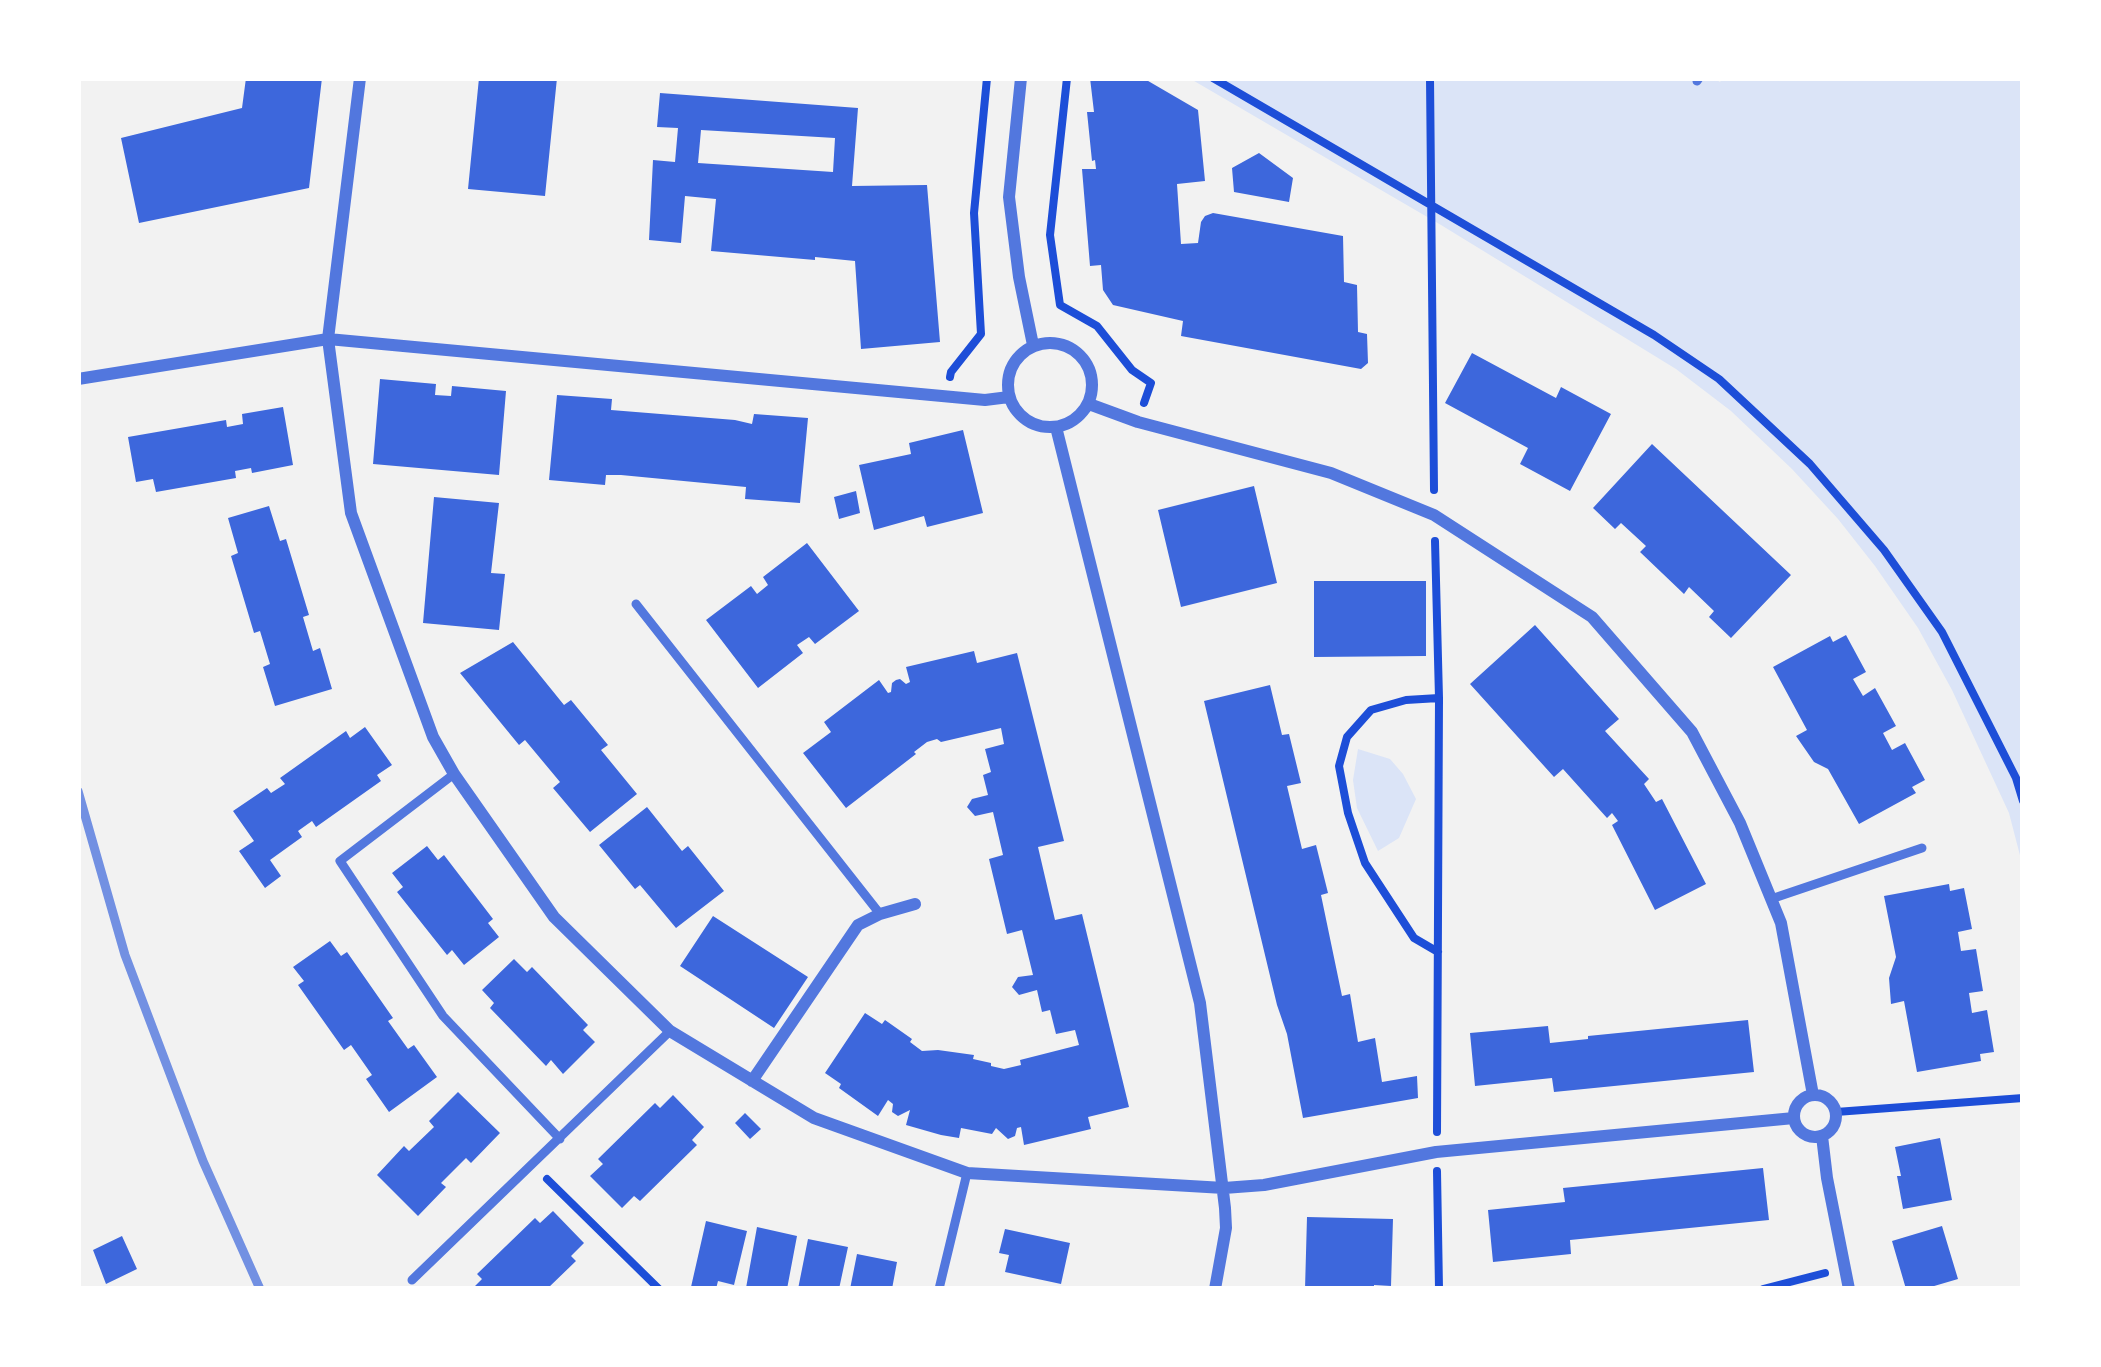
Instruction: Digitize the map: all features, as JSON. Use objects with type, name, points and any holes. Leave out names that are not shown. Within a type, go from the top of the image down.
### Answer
[{"type":"street","points":[[360,78],[328,339],[351,513],[433,736],[454,774],[554,917],[670,1031],[814,1118],[967,1173],[1224,1188],[1264,1185],[1436,1152],[1794,1118]]},
{"type":"street","points":[[1021,78],[1010,197],[1033,345]]},
{"type":"street","points":[[78,379],[328,339],[985,400],[1009,398]]},
{"type":"street","points":[[1059,343],[1081,356],[1093,378],[1089,404],[1075,420],[1056,428],[1036,425],[1019,414],[1009,398],[1008,377],[1017,358],[1033,345],[1059,343]]},
{"type":"street","points":[[1089,404],[1138,422],[1331,473],[1434,515],[1592,617],[1692,732],[1740,823],[1781,923],[1813,1095]]},
{"type":"street","points":[[1056,428],[1200,1003],[1224,1188],[1226,1228],[1215,1289]]},
{"type":"street","points":[[752,1081],[858,925],[915,904]]},
{"type":"street","points":[[1813,1095],[1825,1097],[1836,1112],[1832,1129],[1822,1136],[1804,1133],[1794,1118],[1802,1100],[1813,1095]]},
{"type":"street","points":[[1822,1136],[1849,1289]]},
{"type":"lane","points":[[636,604],[880,914]]},
{"type":"lane","points":[[454,774],[340,860],[443,1016],[560,1139]]},
{"type":"lane","points":[[1771,899],[1922,848]]},
{"type":"lane","points":[[412,1280],[670,1031]]},
{"type":"lane","points":[[938,1289],[967,1173]]},
{"type":"path","points":[[945,396],[951,372],[981,334],[974,213],[986,78]]},
{"type":"path","points":[[1067,78],[1050,235],[1060,304],[1097,326],[1132,370],[1151,383],[1138,422]]},
{"type":"path","points":[[1214,78],[1654,335],[1719,379],[1810,464],[1884,550],[1942,632],[2016,778],[2023,801]]},
{"type":"path","points":[[1430,78],[1439,698],[1439,1289]]},
{"type":"path","points":[[1439,698],[1406,700],[1370,710],[1347,737],[1340,766],[1348,812],[1365,863],[1414,938],[1440,952]]},
{"type":"path","points":[[1836,1112],[2023,1098]]},
{"type":"path","points":[[533,1166],[658,1289]]},
{"type":"path","points":[[1762,1289],[1843,1268]]},
{"type":"shaded area","points":[[1189,78],[1713,78],[1720,82],[1723,78],[2023,78],[2023,867],[2009,813],[1918,628],[1838,519],[1731,411],[1676,369]]},
{"type":"shaded area","points":[[1358,749],[1390,759],[1416,799],[1399,838],[1378,851],[1357,808],[1353,780]]},
{"type":"building","points":[[246,78],[322,78],[309,188],[139,223],[121,138],[242,108]]},
{"type":"building","points":[[479,78],[557,78],[545,196],[468,189]]},
{"type":"building","points":[[1090,78],[1143,78],[1198,110],[1205,181],[1177,184],[1181,244],[1198,243],[1201,222],[1213,213],[1343,236],[1344,282],[1357,285],[1358,332],[1367,334],[1368,363],[1361,369],[1181,336],[1183,321],[1113,305],[1103,290],[1101,265],[1090,266],[1082,169],[1096,169],[1087,112],[1094,112]]},
{"type":"building","points":[[660,93],[858,108],[852,186],[927,185],[940,342],[861,349],[855,261],[711,251],[716,199],[685,196],[681,243],[649,240],[653,160],[675,162],[678,128],[657,127]],"holes":[[[701,130],[835,138],[833,172],[698,163]]]},
{"type":"building","points":[[1259,153],[1293,178],[1289,202],[1234,192],[1232,168]]},
{"type":"building","points":[[1472,353],[1556,398],[1561,387],[1611,414],[1570,491],[1520,464],[1528,448],[1445,403]]},
{"type":"building","points":[[380,379],[436,384],[435,395],[451,396],[452,386],[506,391],[499,475],[373,464]]},
{"type":"building","points":[[557,395],[612,399],[611,410],[752,424],[754,414],[808,418],[800,503],[745,499],[746,487],[621,475],[606,475],[605,485],[549,480]]},
{"type":"building","points":[[283,407],[293,465],[252,473],[251,468],[235,471],[236,478],[156,492],[153,479],[136,482],[128,437],[226,420],[227,427],[243,424],[242,414]]},
{"type":"building","points":[[963,430],[983,513],[927,527],[924,516],[874,530],[859,465],[911,454],[909,443]]},
{"type":"building","points":[[1652,444],[1791,575],[1731,638],[1709,617],[1714,611],[1689,587],[1684,594],[1640,552],[1646,546],[1621,523],[1615,529],[1593,508]]},
{"type":"building","points":[[1254,486],[1277,583],[1181,607],[1158,510]]},
{"type":"building","points":[[856,491],[860,513],[839,519],[834,497]]},
{"type":"building","points":[[434,497],[499,503],[491,573],[505,574],[499,630],[423,623]]},
{"type":"building","points":[[269,506],[280,541],[286,539],[309,615],[303,617],[313,651],[320,648],[332,689],[275,706],[263,667],[270,664],[260,631],[254,633],[231,556],[238,553],[228,518]]},
{"type":"building","points":[[807,543],[859,611],[815,644],[809,637],[797,645],[803,653],[758,688],[706,620],[751,586],[757,594],[768,585],[763,577]]},
{"type":"building","points":[[1314,581],[1426,581],[1426,656],[1314,657]]},
{"type":"building","points":[[1535,625],[1619,719],[1605,731],[1649,779],[1644,784],[1656,802],[1662,799],[1706,884],[1655,910],[1612,825],[1618,821],[1612,813],[1607,818],[1563,769],[1554,777],[1470,684]]},
{"type":"building","points":[[1846,635],[1866,672],[1853,679],[1863,696],[1875,688],[1896,726],[1883,733],[1892,750],[1905,743],[1925,780],[1912,787],[1916,793],[1859,824],[1828,769],[1814,762],[1796,736],[1807,730],[1773,667],[1830,636],[1833,642]]},
{"type":"building","points":[[513,642],[564,705],[571,700],[608,745],[601,750],[637,794],[590,832],[553,788],[560,782],[525,740],[519,745],[460,673]]},
{"type":"building","points":[[974,651],[977,663],[1017,653],[1064,841],[1038,847],[1055,920],[1082,914],[1129,1107],[1088,1117],[1091,1129],[1024,1145],[1021,1127],[1008,1139],[996,1128],[992,1134],[961,1128],[959,1138],[906,1125],[910,1110],[898,1116],[888,1100],[878,1116],[825,1073],[865,1013],[882,1024],[885,1020],[922,1051],[974,1055],[973,1059],[1004,1069],[1021,1065],[1020,1060],[1079,1045],[1075,1030],[1056,1034],[1050,1010],[1042,1012],[1037,990],[1019,995],[1012,987],[1018,977],[1033,975],[1022,930],[1007,934],[989,859],[1003,855],[993,812],[975,816],[967,807],[972,799],[988,795],[983,775],[991,772],[985,749],[1004,744],[1001,728],[927,742],[846,808],[803,753],[831,732],[824,722],[879,680],[888,693],[896,680],[910,682],[906,667]]},
{"type":"building","points":[[1270,685],[1282,735],[1289,734],[1301,783],[1287,786],[1302,849],[1316,845],[1328,893],[1321,895],[1342,996],[1350,994],[1358,1042],[1375,1038],[1382,1082],[1417,1076],[1418,1098],[1303,1118],[1287,1034],[1204,701]]},
{"type":"building","points":[[365,727],[392,765],[377,775],[381,781],[316,827],[312,821],[298,831],[302,837],[270,860],[281,876],[265,888],[239,851],[254,841],[233,811],[267,788],[271,793],[285,784],[280,778],[346,731],[350,738]]},
{"type":"building","points":[[647,807],[682,851],[688,846],[724,891],[676,928],[599,845]]},
{"type":"building","points":[[427,846],[438,860],[444,855],[493,919],[488,923],[499,937],[464,965],[452,950],[447,955],[397,892],[403,887],[392,873]]},
{"type":"building","points":[[1949,884],[1950,891],[1964,888],[1972,929],[1958,932],[1961,951],[1976,949],[1983,991],[1969,993],[1972,1013],[1987,1010],[1994,1052],[1980,1054],[1981,1061],[1917,1072],[1904,1001],[1891,1004],[1889,978],[1896,957],[1884,896]]},
{"type":"building","points":[[713,916],[808,977],[774,1028],[680,966]]},
{"type":"building","points":[[330,941],[341,956],[347,952],[393,1018],[388,1021],[408,1049],[414,1045],[437,1077],[389,1112],[366,1079],[372,1075],[351,1045],[344,1050],[298,985],[304,981],[293,967]]},
{"type":"building","points":[[514,959],[527,972],[532,967],[588,1025],[583,1030],[595,1042],[563,1074],[551,1060],[546,1066],[490,1008],[494,1003],[482,990]]},
{"type":"building","points":[[1748,1020],[1754,1072],[1554,1092],[1552,1078],[1475,1086],[1470,1033],[1548,1026],[1550,1043]]},
{"type":"building","points":[[458,1092],[500,1133],[471,1163],[466,1158],[441,1183],[446,1187],[418,1216],[377,1175],[404,1146],[409,1151],[434,1127],[429,1121]]},
{"type":"building","points":[[673,1095],[704,1127],[692,1140],[697,1145],[640,1201],[634,1196],[622,1208],[590,1176],[603,1164],[598,1159],[655,1103],[660,1108]]},
{"type":"building","points":[[745,1113],[761,1129],[750,1139],[735,1123]]},
{"type":"building","points":[[1940,1138],[1952,1200],[1903,1209],[1895,1147]]},
{"type":"building","points":[[1763,1168],[1769,1220],[1570,1240],[1571,1254],[1493,1262],[1488,1210],[1565,1202],[1563,1188]]},
{"type":"building","points":[[553,1211],[584,1243],[571,1256],[576,1261],[547,1289],[472,1289],[482,1279],[477,1274],[535,1218],[540,1223]]},
{"type":"building","points":[[1307,1217],[1393,1219],[1391,1286],[1305,1289]]},
{"type":"building","points":[[706,1221],[747,1231],[734,1285],[718,1281],[716,1289],[691,1287]]},
{"type":"building","points":[[1942,1226],[1958,1279],[1906,1289],[1892,1241]]},
{"type":"building","points":[[757,1227],[797,1236],[787,1289],[746,1288]]},
{"type":"building","points":[[1005,1229],[1070,1243],[1061,1284],[1005,1272],[1009,1255],[999,1253]]},
{"type":"building","points":[[122,1236],[137,1269],[106,1284],[93,1250]]},
{"type":"building","points":[[808,1239],[848,1247],[839,1289],[798,1289]]},
{"type":"building","points":[[857,1254],[897,1262],[892,1289],[850,1289]]},
{"type":"railway","points":[[78,791],[125,955],[203,1161],[260,1289]]}]
